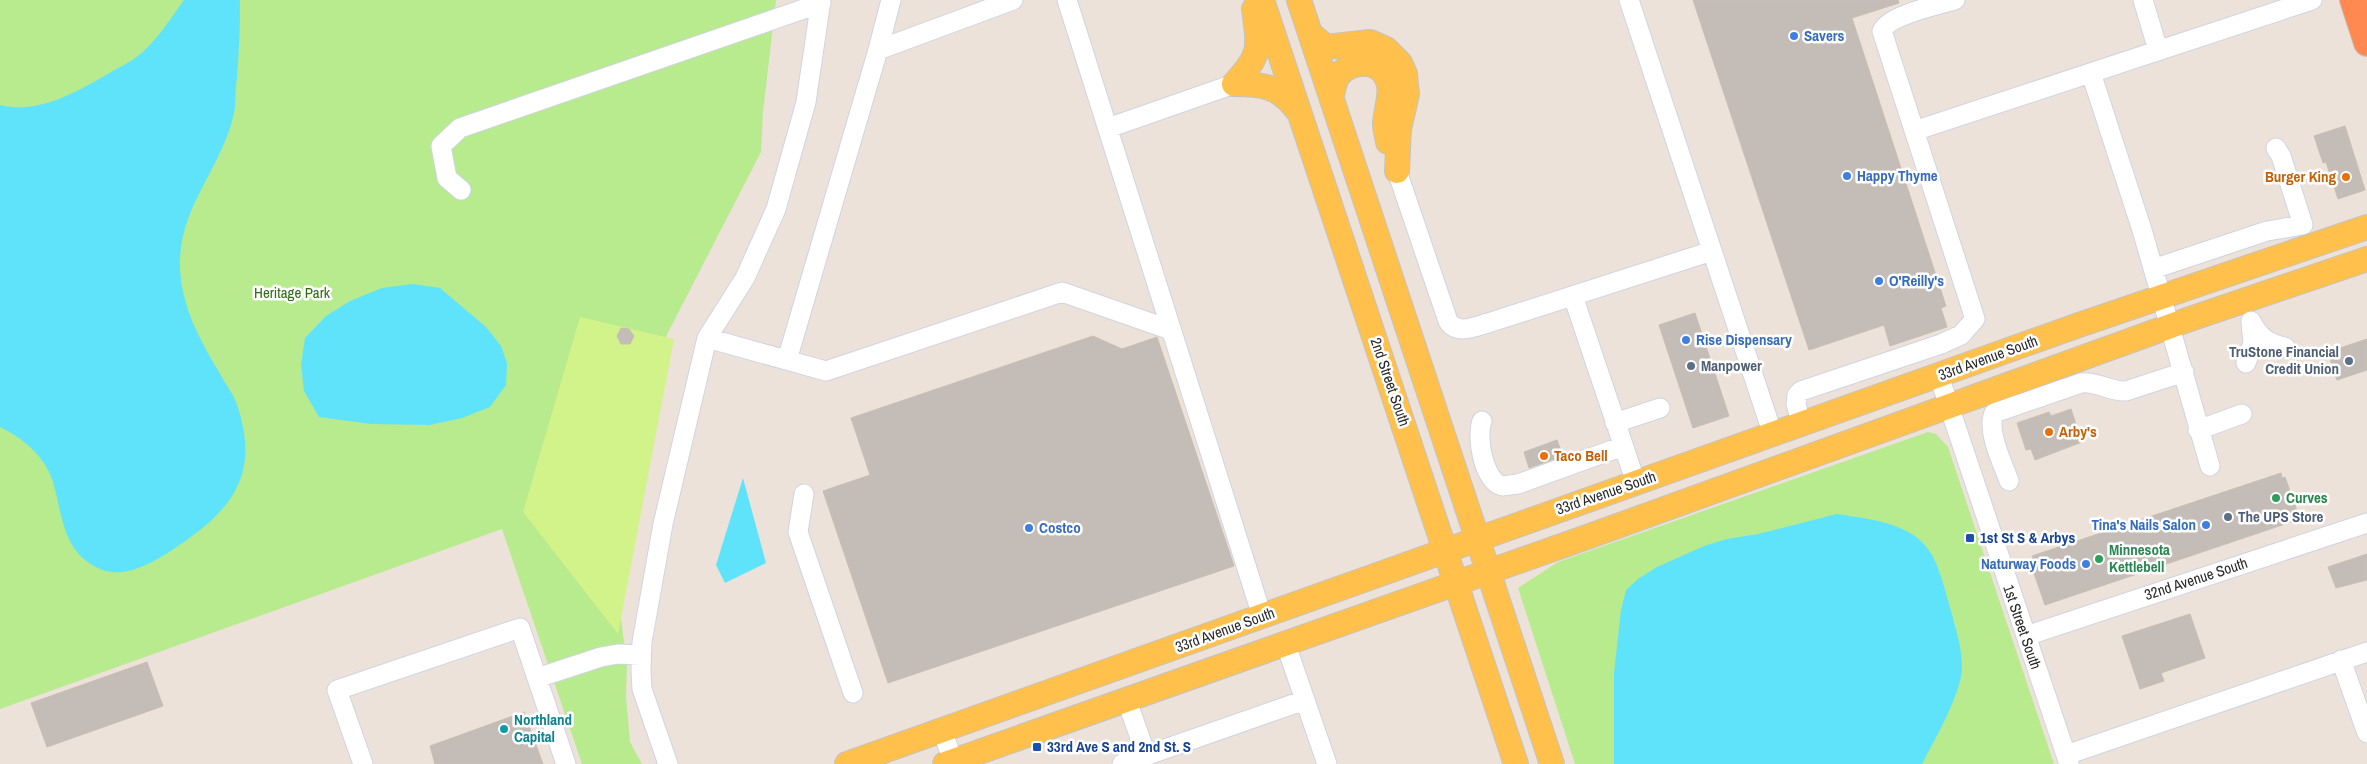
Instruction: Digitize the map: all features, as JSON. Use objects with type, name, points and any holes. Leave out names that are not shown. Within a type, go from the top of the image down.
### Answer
[{"type":"highway","points":[[2353,0],[2367,43]]},
{"type":"main road","points":[[1234,84],[1252,65],[1258,50],[1253,0]]},
{"type":"main road","name":"2nd Street South","points":[[1262,0],[1516,764]]},
{"type":"main road","points":[[1299,0],[1552,764]]},
{"type":"main road","points":[[1310,34],[1326,47],[1361,41],[1378,44],[1400,63],[1405,74],[1407,94],[1399,129],[1397,171]]},
{"type":"main road","points":[[1332,95],[1336,79],[1349,68],[1369,64],[1381,70],[1388,83],[1390,100],[1385,125],[1397,171]]},
{"type":"main road","points":[[1234,84],[1254,84],[1270,87],[1281,92],[1300,113]]},
{"type":"main road","name":"33rd Avenue South","points":[[847,764],[1446,549],[2161,297],[2367,227]]},
{"type":"main road","name":"33rd Avenue South","points":[[951,763],[1126,698],[1457,583],[2169,327],[2367,259]]},
{"type":"street","points":[[786,360],[878,50],[890,0]]},
{"type":"street","points":[[878,50],[1013,0]]},
{"type":"street","points":[[1067,0],[1262,616]]},
{"type":"street","points":[[1629,0],[1773,435]]},
{"type":"street","points":[[1802,425],[1796,404],[1797,395],[1801,391],[1941,344],[1961,335],[1975,319],[1882,31],[1884,26],[1897,19],[1955,0]]},
{"type":"street","points":[[2143,0],[2158,50]]},
{"type":"street","points":[[1914,131],[2312,0]]},
{"type":"street","points":[[460,190],[447,178],[441,146],[460,128],[821,1],[806,102],[776,209],[745,278],[707,338],[663,524],[641,655],[642,689],[668,764]]},
{"type":"street","points":[[2091,73],[2153,269],[2184,372],[2198,430],[2210,466]]},
{"type":"street","points":[[1108,128],[1234,84]]},
{"type":"street","points":[[2153,269],[2267,231],[2303,225],[2281,156],[2276,148]]},
{"type":"street","points":[[1397,171],[1445,315],[1452,327],[1458,330],[1488,324],[1712,251]]},
{"type":"street","points":[[707,338],[826,372],[1062,292],[1172,330]]},
{"type":"street","points":[[1573,296],[1636,483]]},
{"type":"street","points":[[2246,363],[2253,343],[2251,322],[2256,332],[2266,341],[2285,348]]},
{"type":"street","points":[[2010,482],[1992,430],[1994,413],[2081,383],[2088,382],[2118,392],[2184,372]]},
{"type":"street","name":"1st Street South","points":[[1938,376],[2068,760]]},
{"type":"street","points":[[1615,423],[1660,408]]},
{"type":"street","points":[[2198,430],[2242,414]]},
{"type":"street","points":[[1482,421],[1478,430],[1481,447],[1491,477],[1502,486],[1518,484],[1623,446]]},
{"type":"street","points":[[804,494],[798,532],[853,693]]},
{"type":"street","name":"32nd Avenue South","points":[[2026,636],[2367,523]]},
{"type":"street","points":[[363,764],[337,690],[520,628],[566,764]]},
{"type":"street","points":[[1285,642],[1327,764]]},
{"type":"street","points":[[2068,760],[2367,652]]},
{"type":"street","points":[[537,678],[609,655],[641,655]]},
{"type":"street","points":[[2342,660],[2367,733]]},
{"type":"street","points":[[1126,698],[1146,755]]},
{"type":"street","points":[[1122,764],[1305,700]]},
{"type":"street","points":[[942,730],[951,763]]},
{"type":"green space","name":"Heritage Park","points":[[0,0],[776,0],[763,112],[761,152],[642,383],[613,561],[627,664],[626,697],[630,742],[642,764],[582,764],[502,529],[0,709]]},
{"type":"green space","points":[[580,317],[674,339],[618,634],[523,512]]},
{"type":"green space","points":[[1928,432],[1936,434],[1948,447],[2054,764],[1575,764],[1518,588],[1558,562]]},
{"type":"water","points":[[184,0],[240,0],[239,54],[234,114],[227,136],[201,189],[186,226],[181,246],[180,267],[184,295],[193,322],[205,348],[236,402],[243,429],[245,452],[242,473],[235,491],[224,507],[209,523],[154,561],[136,569],[109,572],[87,562],[71,543],[62,520],[53,482],[39,456],[25,442],[0,427],[0,105],[28,107],[56,100],[108,74],[134,59],[145,50]]},
{"type":"water","points":[[413,284],[440,288],[486,327],[501,346],[507,363],[506,385],[490,407],[462,418],[430,425],[371,424],[319,417],[304,391],[301,365],[305,338],[326,316],[350,301],[382,288]]},
{"type":"water","points":[[743,478],[766,563],[725,583],[716,565]]},
{"type":"water","points":[[1837,514],[1894,526],[1919,539],[1929,550],[1941,576],[1958,639],[1962,673],[1957,692],[1948,713],[1922,764],[1614,764],[1614,673],[1621,610],[1626,590],[1638,579],[1657,567],[1704,546]]},
{"type":"building","points":[[1693,0],[1898,0],[1899,3],[1852,18],[1946,306],[1941,308],[1947,327],[1890,346],[1884,325],[1809,350]]},
{"type":"building","name":"Burger King","points":[[2345,126],[2365,190],[2338,199],[2326,162],[2323,163],[2314,136]]},
{"type":"building","points":[[1695,313],[1729,416],[1693,428],[1659,325]]},
{"type":"building","points":[[621,328],[629,329],[634,336],[630,344],[621,344],[617,336]]},
{"type":"building","name":"Costco","points":[[1093,336],[1122,349],[1157,337],[1234,566],[888,683],[823,491],[870,475],[851,418]]},
{"type":"building","name":"TruStone Financial Credit Union","points":[[2367,339],[2367,370],[2337,380],[2328,352]]},
{"type":"building","name":"Arby's","points":[[2071,409],[2082,442],[2035,460],[2031,449],[2026,450],[2017,423],[2049,412],[2051,416]]},
{"type":"building","name":"Taco Bell","points":[[1557,440],[1563,456],[1529,468],[1524,452]]},
{"type":"building","points":[[2281,473],[2282,478],[2285,477],[2300,519],[2045,605],[2030,562],[2034,561],[2032,556]]},
{"type":"building","points":[[2367,554],[2367,580],[2336,588],[2328,567]]},
{"type":"building","points":[[2190,614],[2205,658],[2161,673],[2164,681],[2140,689],[2122,636]]},
{"type":"building","points":[[147,662],[163,706],[47,747],[31,703]]},
{"type":"building","name":"Northland Capital","points":[[524,712],[543,764],[435,764],[430,746]]},
{"type":"place","name":"Savers","points":[[1794,36]]},
{"type":"place","name":"Happy Thyme","points":[[1847,176]]},
{"type":"place","name":"Burger King","points":[[2346,177]]},
{"type":"place","name":"O'Reilly's","points":[[1879,281]]},
{"type":"place","name":"Rise Dispensary","points":[[1686,340]]},
{"type":"place","name":"TruStone Financial Credit Union","points":[[2349,361]]},
{"type":"place","name":"Manpower","points":[[1691,366]]},
{"type":"place","name":"Arby's","points":[[2049,432]]},
{"type":"place","name":"Taco Bell","points":[[1544,456]]},
{"type":"place","name":"Curves","points":[[2276,498]]},
{"type":"place","name":"The UPS Store","points":[[2228,517]]},
{"type":"place","name":"Tina's Nails Salon","points":[[2206,525]]},
{"type":"place","name":"Costco","points":[[1029,528]]},
{"type":"place","name":"1st St S & Arbys","points":[[1970,538]]},
{"type":"place","name":"Minnesota Kettlebell","points":[[2099,559]]},
{"type":"place","name":"Naturway Foods","points":[[2086,564]]},
{"type":"place","name":"Northland Capital","points":[[504,729]]},
{"type":"place","name":"33rd Ave S and 2nd St. S","points":[[1037,747]]}]
